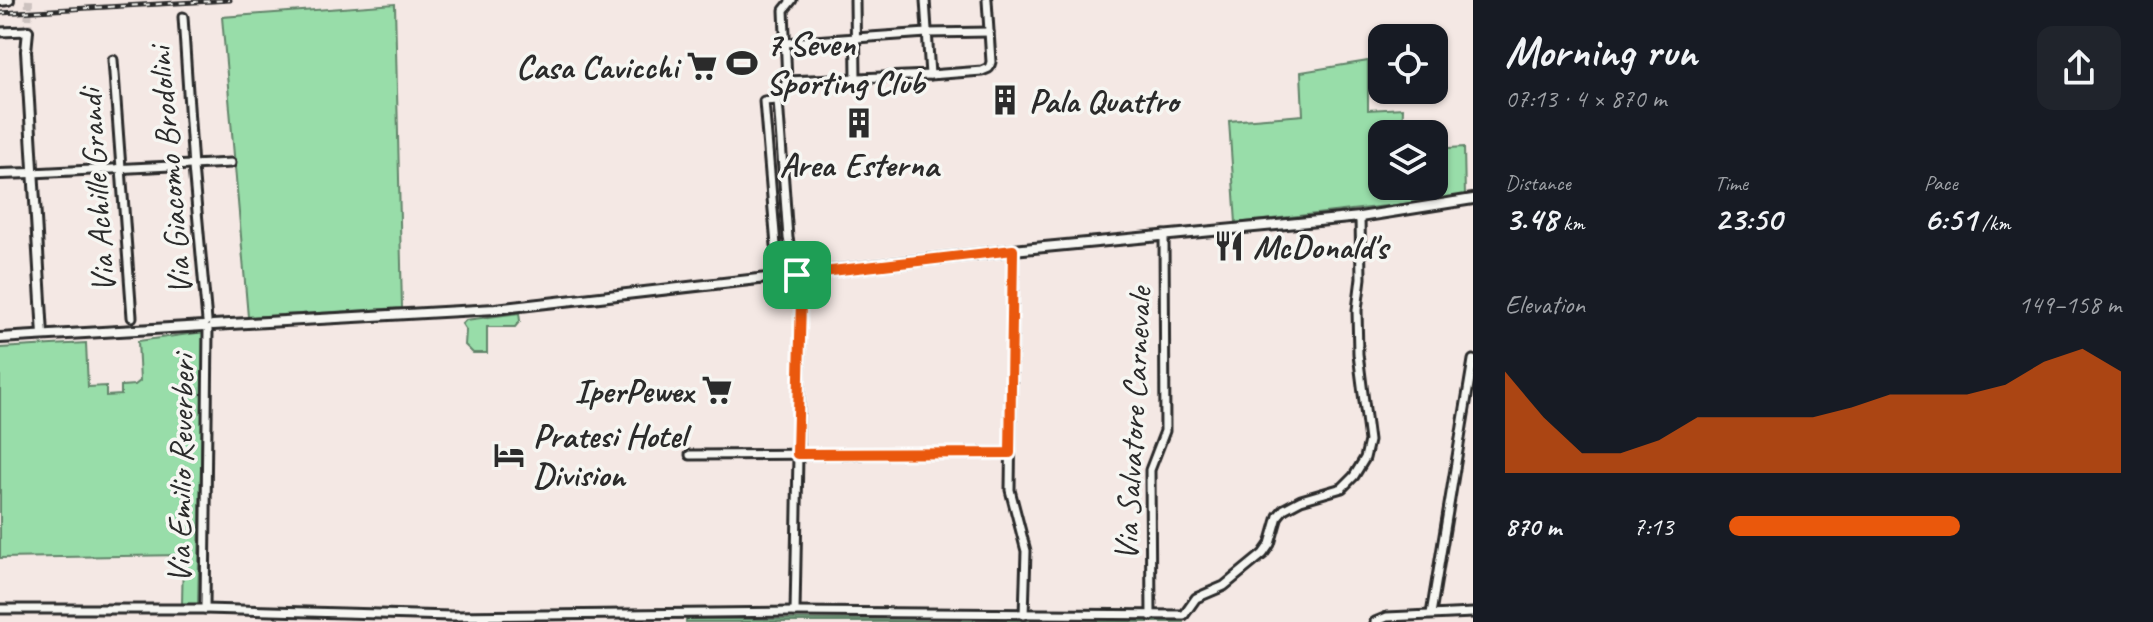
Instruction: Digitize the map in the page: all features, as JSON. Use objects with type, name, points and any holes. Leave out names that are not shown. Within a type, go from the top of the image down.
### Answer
[{"type":"street","points":[[0,1],[9,0]]},
{"type":"street","points":[[792,0],[784,10],[787,81],[778,100],[788,238],[801,307],[795,612]]},
{"type":"street","points":[[855,0],[856,78]]},
{"type":"street","points":[[925,0],[930,75]]},
{"type":"street","points":[[787,81],[987,70],[991,63],[987,0]]},
{"type":"street","name":"Via Giacomo Brodolini","points":[[183,17],[208,325]]},
{"type":"street","points":[[0,32],[28,31],[26,51],[32,173],[43,335]]},
{"type":"street","points":[[785,43],[989,32]]},
{"type":"street","name":"Via Achille Grandi","points":[[113,60],[132,317]]},
{"type":"street","points":[[778,100],[764,101],[781,277]]},
{"type":"street","points":[[0,174],[231,163]]},
{"type":"street","points":[[0,338],[495,309],[1013,250],[1360,217],[1473,199]]},
{"type":"street","points":[[0,609],[205,609],[451,616],[795,612],[1185,615],[1196,598],[1224,586],[1263,554],[1270,544],[1278,516],[1284,509],[1301,500],[1342,488],[1360,468],[1369,438],[1358,354],[1360,217]]},
{"type":"street","name":"Via Salvatore Carnevale","points":[[1151,616],[1150,467],[1165,431],[1164,235]]},
{"type":"street","points":[[1013,250],[1011,500],[1026,551],[1024,615]]},
{"type":"street","name":"Via Emilio Reverberi","points":[[205,609],[208,325]]},
{"type":"street","points":[[1431,614],[1473,360]]},
{"type":"street","points":[[690,455],[1010,453]]},
{"type":"street","points":[[1375,622],[1384,618],[1473,613]]},
{"type":"green space","points":[[395,4],[402,308],[248,317],[222,17]]},
{"type":"green space","points":[[1368,61],[1368,110],[1403,108],[1403,120],[1368,120],[1368,200],[1439,200],[1236,223],[1229,121],[1303,115],[1301,72]]},
{"type":"green space","points":[[1464,147],[1465,197],[1448,199],[1448,148]]},
{"type":"green space","points":[[519,313],[520,321],[515,327],[487,327],[487,353],[473,353],[465,345],[466,330],[462,324],[466,320]]},
{"type":"green space","points":[[204,332],[198,605],[182,605],[183,555],[0,558],[0,348],[86,343],[88,387],[106,386],[106,396],[121,395],[121,386],[135,385],[140,381],[138,341]]},
{"type":"green space","points":[[686,619],[1184,622],[686,622]]},
{"type":"tunnel","points":[[28,31],[29,0]]},
{"type":"railway","points":[[0,13],[230,0]]},
{"type":"place","name":"7 Seven Sporting Club","points":[[742,63]]},
{"type":"place","name":"Casa Cavicchi","points":[[702,66]]},
{"type":"place","name":"Pala Quattro","points":[[1005,100]]},
{"type":"place","name":"Area Esterna","points":[[859,123]]},
{"type":"place","name":"McDonald's","points":[[1229,246]]},
{"type":"place","name":"IperPewex","points":[[717,390]]},
{"type":"place","name":"Pratesi Hotel Division","points":[[509,455]]},
{"type":"route","points":[[1013,250],[1010,453],[797,454],[801,300],[797,275],[1013,250]]}]
